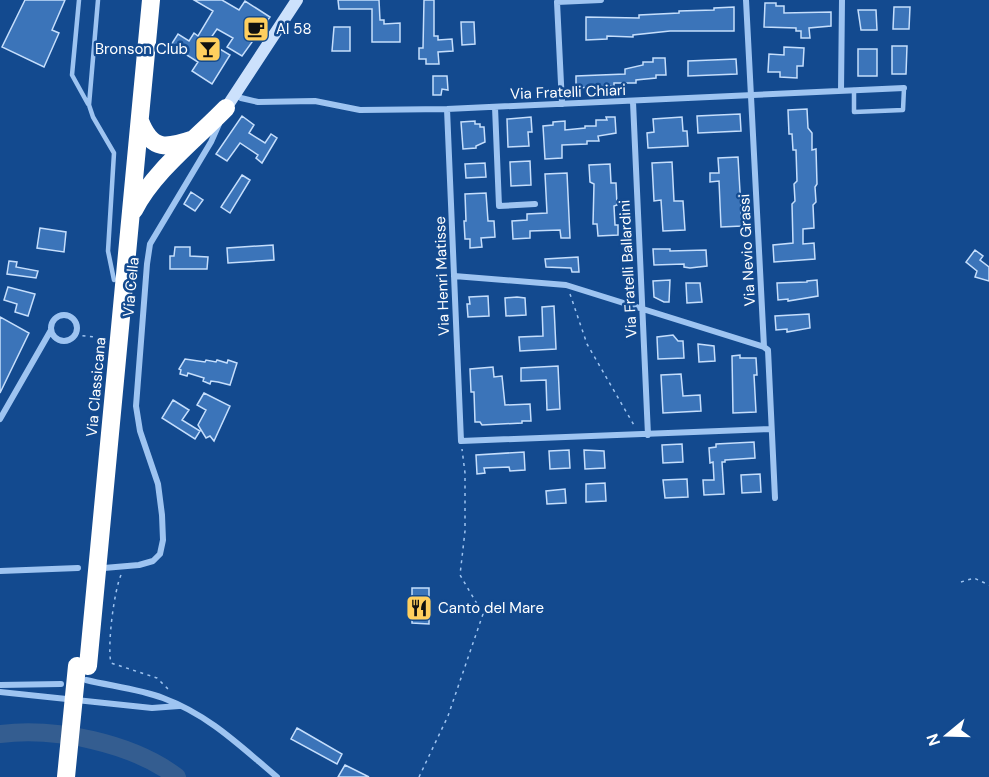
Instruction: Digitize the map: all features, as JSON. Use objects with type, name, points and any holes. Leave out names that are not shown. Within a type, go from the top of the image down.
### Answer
[{"type":"highway","name":"Via Classicana","points":[[78,777],[114,280],[139,0]]},
{"type":"highway","name":"Via Classicana","points":[[66,777],[84,671],[151,0]]},
{"type":"highway","points":[[131,217],[142,193],[230,101]]},
{"type":"highway","points":[[140,121],[146,136],[161,146],[177,145],[196,138]]},
{"type":"street","name":"Via Cella","points":[[104,568],[153,561],[160,554],[163,540],[162,505],[158,484],[140,431],[136,406],[150,244],[211,142],[230,101],[297,0]]},
{"type":"street","points":[[562,104],[557,2],[601,0]]},
{"type":"street","name":"Via Nevio Grassi","points":[[746,0],[764,347],[768,351],[775,498]]},
{"type":"street","points":[[841,91],[842,0]]},
{"type":"street","name":"Via Fratelli Chiari","points":[[230,101],[241,98],[258,102],[315,101],[360,110],[447,109],[904,88]]},
{"type":"street","name":"Via Fratelli Ballardini","points":[[633,102],[648,435]]},
{"type":"street","points":[[495,107],[499,206],[535,204]]},
{"type":"street","name":"Via Henri Matisse","points":[[447,109],[461,441]]},
{"type":"street","points":[[454,276],[566,285],[764,347]]},
{"type":"street","points":[[0,419],[51,330],[54,318],[66,314],[76,322],[77,331],[68,340],[55,338],[51,330]]},
{"type":"street","points":[[461,441],[771,429]]},
{"type":"street","points":[[0,571],[78,568]]},
{"type":"street","points":[[84,671],[183,706],[217,726],[277,777]]},
{"type":"street","points":[[0,686],[61,684]]},
{"type":"street","points":[[0,692],[152,708],[183,706]]},
{"type":"lane","points":[[79,0],[72,75],[114,153],[108,251],[114,280]]},
{"type":"lane","points":[[89,105],[98,0]]},
{"type":"lane","points":[[854,90],[854,112],[864,112],[903,110],[904,88]]},
{"type":"path","points":[[566,285],[587,344],[640,435]]},
{"type":"path","points":[[75,335],[95,337]]},
{"type":"path","points":[[419,777],[448,716],[483,614],[460,575],[465,531],[465,472],[461,441]]},
{"type":"path","points":[[125,566],[117,583],[115,594],[109,651],[111,663],[157,678],[183,706]]},
{"type":"path","points":[[961,582],[974,579],[989,585]]},
{"type":"building","points":[[25,0],[65,0],[52,30],[59,33],[44,67],[2,47]]},
{"type":"building","points":[[194,0],[222,0],[239,10],[245,1],[270,17],[242,56],[227,47],[233,38],[217,29],[208,42],[230,55],[212,84],[192,71],[198,62],[171,45],[178,34],[189,41],[194,33],[198,36],[213,11]]},
{"type":"building","points":[[338,0],[379,0],[380,20],[384,20],[384,24],[400,23],[400,42],[372,42],[372,9],[339,9]]},
{"type":"building","points":[[424,0],[434,0],[434,36],[438,36],[438,40],[452,39],[453,51],[438,52],[439,64],[426,64],[426,59],[419,59],[419,48],[423,48]]},
{"type":"building","points":[[765,3],[784,6],[784,13],[831,12],[831,26],[809,28],[810,38],[801,38],[801,31],[796,31],[796,28],[764,27]]},
{"type":"building","points":[[734,7],[734,31],[670,31],[633,35],[633,37],[607,36],[607,39],[586,40],[586,17],[639,18],[639,15]]},
{"type":"building","points":[[894,7],[910,7],[909,29],[893,29]]},
{"type":"building","points":[[858,10],[876,10],[877,30],[861,30]]},
{"type":"building","points":[[461,22],[474,22],[475,44],[462,45]]},
{"type":"building","points":[[334,27],[350,27],[350,51],[332,51]]},
{"type":"building","points":[[892,46],[907,46],[906,74],[892,74]]},
{"type":"building","points":[[784,47],[804,48],[803,66],[797,66],[797,78],[780,77],[780,72],[768,72],[769,54],[784,55]]},
{"type":"building","points":[[858,49],[877,49],[877,76],[858,76]]},
{"type":"building","points":[[653,58],[665,58],[666,75],[636,80],[636,83],[614,83],[614,86],[576,88],[576,76],[625,74],[625,69],[643,65],[643,62],[653,62]]},
{"type":"building","points":[[736,59],[737,74],[688,76],[688,61]]},
{"type":"building","points":[[433,76],[447,76],[448,90],[442,89],[441,95],[433,95]]},
{"type":"building","points":[[807,109],[808,128],[812,133],[812,150],[816,149],[817,184],[815,187],[816,202],[813,205],[814,228],[803,229],[803,244],[814,243],[815,259],[774,262],[773,245],[793,243],[792,204],[795,201],[794,184],[797,181],[796,150],[793,150],[792,134],[789,134],[788,110]]},
{"type":"building","points":[[740,114],[741,131],[698,133],[697,116]]},
{"type":"building","points":[[242,116],[254,125],[249,133],[265,143],[271,134],[277,138],[262,163],[256,158],[258,155],[240,143],[227,161],[216,154]]},
{"type":"building","points":[[531,117],[532,132],[528,132],[529,146],[508,147],[507,119]]},
{"type":"building","points":[[606,117],[615,117],[616,133],[598,136],[599,141],[587,141],[587,144],[562,145],[562,158],[545,159],[543,126],[565,121],[565,130],[585,128],[585,126],[596,126],[596,120],[607,120]]},
{"type":"building","points":[[682,117],[683,131],[687,131],[688,146],[648,148],[647,133],[654,132],[653,119]]},
{"type":"building","points":[[475,121],[475,124],[484,127],[485,142],[476,148],[463,149],[461,122]]},
{"type":"building","points":[[738,157],[742,226],[721,227],[719,181],[710,182],[710,173],[719,173],[718,158]]},
{"type":"building","points":[[530,161],[531,185],[511,186],[510,162]]},
{"type":"building","points":[[672,162],[674,201],[683,201],[685,230],[663,231],[661,200],[654,201],[652,163]]},
{"type":"building","points":[[485,163],[486,177],[466,178],[465,164]]},
{"type":"building","points":[[610,164],[611,183],[616,183],[617,205],[614,206],[618,235],[598,236],[597,224],[593,224],[594,184],[590,182],[589,165]]},
{"type":"building","points":[[567,173],[570,238],[561,238],[560,230],[530,231],[530,238],[513,239],[512,221],[527,220],[527,214],[547,213],[545,174]]},
{"type":"building","points":[[242,175],[250,180],[230,213],[221,207]]},
{"type":"building","points":[[191,192],[203,200],[195,211],[184,204]]},
{"type":"building","points":[[486,193],[488,221],[494,221],[495,237],[481,238],[482,247],[470,248],[470,239],[465,239],[465,194]]},
{"type":"building","points":[[40,228],[66,232],[64,252],[37,248]]},
{"type":"building","points":[[273,245],[274,260],[228,263],[227,248]]},
{"type":"building","points":[[175,247],[190,247],[190,256],[208,257],[207,269],[170,269],[170,256],[174,256]]},
{"type":"building","points":[[653,249],[706,250],[707,266],[690,268],[684,267],[684,264],[654,265]]},
{"type":"building","points":[[975,250],[983,256],[980,260],[989,267],[989,281],[975,277],[977,271],[966,262]]},
{"type":"building","points":[[578,257],[579,272],[572,272],[571,268],[546,267],[545,259]]},
{"type":"building","points":[[9,261],[17,262],[16,267],[38,271],[36,278],[7,274]]},
{"type":"building","points":[[670,280],[669,302],[654,297],[653,281]]},
{"type":"building","points":[[817,280],[818,296],[788,301],[788,299],[778,300],[777,283]]},
{"type":"building","points":[[686,283],[700,283],[702,302],[687,303]]},
{"type":"building","points":[[8,287],[35,294],[28,316],[15,312],[17,304],[4,300]]},
{"type":"building","points":[[488,296],[489,316],[468,317],[469,297]]},
{"type":"building","points":[[505,298],[525,298],[526,315],[506,316]]},
{"type":"building","points":[[554,306],[556,349],[520,351],[519,337],[543,336],[542,307]]},
{"type":"building","points":[[809,314],[810,328],[787,332],[787,329],[776,330],[775,316]]},
{"type":"building","points":[[0,317],[29,333],[0,393]]},
{"type":"building","points":[[673,335],[678,341],[683,341],[684,358],[658,359],[657,337]]},
{"type":"building","points":[[698,344],[714,346],[715,361],[699,362]]},
{"type":"building","points":[[740,355],[740,358],[756,358],[757,375],[754,375],[756,412],[733,413],[732,356]]},
{"type":"building","points":[[185,359],[205,362],[206,360],[216,362],[217,360],[227,363],[228,360],[237,363],[230,385],[211,381],[210,384],[203,381],[204,378],[188,373],[187,376],[180,374],[179,369]]},
{"type":"building","points":[[558,366],[560,409],[547,410],[546,380],[521,381],[521,368]]},
{"type":"building","points":[[493,367],[494,377],[502,376],[505,405],[530,404],[531,421],[482,425],[480,422],[475,422],[474,392],[471,392],[470,369]]},
{"type":"building","points":[[681,374],[683,396],[700,395],[701,411],[663,413],[661,375]]},
{"type":"building","points":[[204,393],[230,406],[214,441],[210,436],[206,438],[198,425],[206,410],[197,405]]},
{"type":"building","points":[[173,400],[189,410],[182,420],[200,431],[195,439],[162,418]]},
{"type":"building","points":[[754,442],[755,458],[722,462],[724,494],[704,495],[703,480],[714,480],[709,448],[716,447],[716,444]]},
{"type":"building","points":[[682,444],[683,462],[663,463],[662,445]]},
{"type":"building","points":[[569,450],[570,468],[550,469],[549,451]]},
{"type":"building","points":[[584,450],[604,451],[605,468],[585,469]]},
{"type":"building","points":[[524,452],[525,470],[510,471],[509,467],[484,468],[485,473],[477,474],[476,455]]},
{"type":"building","points":[[760,474],[761,492],[742,493],[741,475]]},
{"type":"building","points":[[687,479],[688,497],[665,498],[663,480]]},
{"type":"building","points":[[605,483],[606,501],[586,502],[586,484]]},
{"type":"building","points":[[565,489],[566,503],[547,504],[546,491]]},
{"type":"building","points":[[412,588],[429,588],[429,624],[412,623]]},
{"type":"building","points":[[297,728],[342,754],[337,764],[291,739]]},
{"type":"building","points":[[345,765],[369,777],[338,777]]},
{"type":"waterway","points":[[0,734],[45,733],[93,740],[138,755],[177,777]]},
{"type":"place","name":"Al 58","points":[[256,29]]},
{"type":"place","name":"Bronson Club","points":[[208,49]]},
{"type":"place","name":"Canto del Mare","points":[[419,608]]}]
